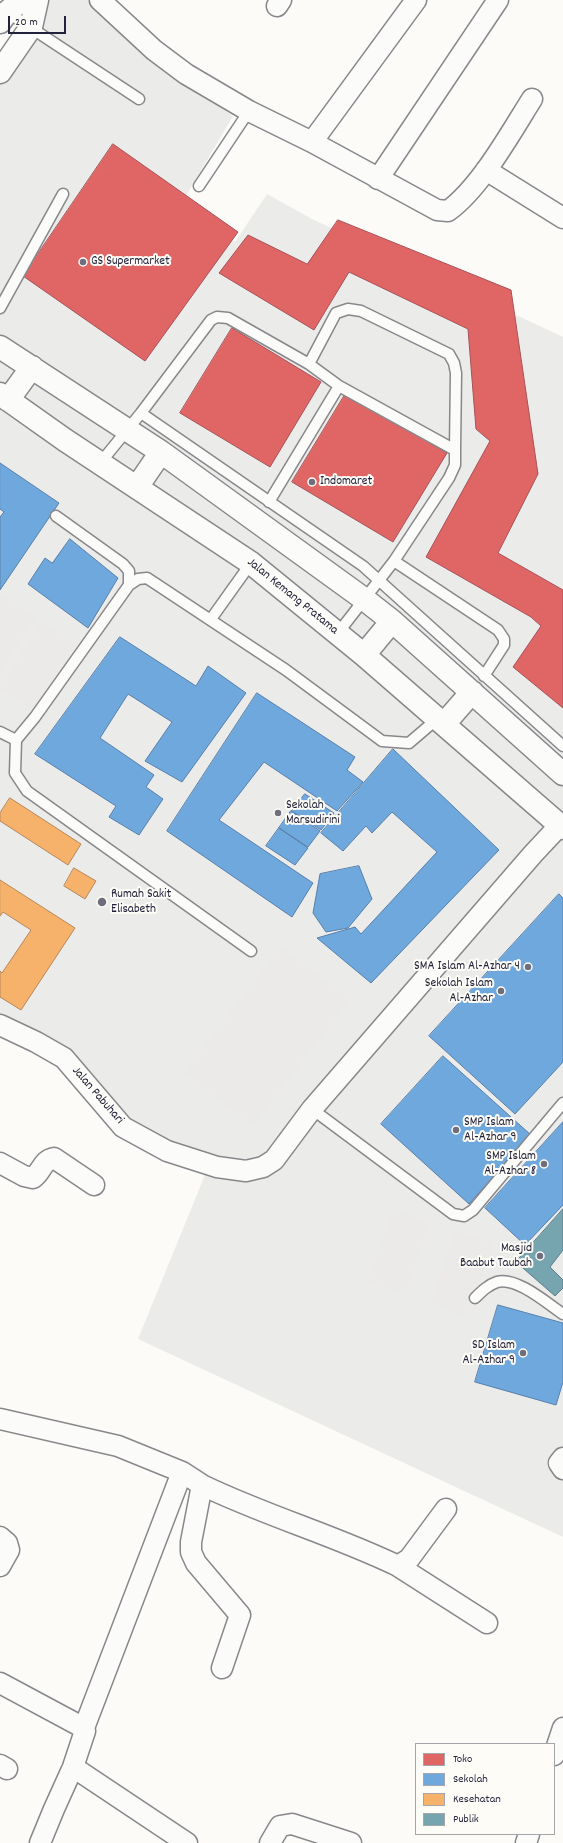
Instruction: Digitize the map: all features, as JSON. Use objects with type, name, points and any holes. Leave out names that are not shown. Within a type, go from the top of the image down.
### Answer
[{"type":"street","points":[[0,72],[31,27],[37,0]]},
{"type":"street","points":[[100,0],[154,50],[186,74],[249,111],[312,142],[437,210],[448,211],[456,206],[486,170],[532,100]]},
{"type":"street","points":[[312,142],[416,0]]},
{"type":"street","points":[[378,179],[498,0]]},
{"type":"street","points":[[486,170],[563,218]]},
{"type":"street","points":[[0,347],[161,452],[364,599],[478,684],[563,774]]},
{"type":"street","points":[[4,397],[32,367]]},
{"type":"street","name":"Jalan Kemang Pratama","points":[[4,397],[65,440],[101,462],[251,563],[364,655],[562,827]]},
{"type":"street","points":[[137,487],[161,452]]},
{"type":"street","points":[[364,655],[392,621]]},
{"type":"street","points":[[440,721],[478,684]]},
{"type":"street","name":"Jalan Pabuhari","points":[[0,1025],[36,1042],[64,1058],[123,1127],[167,1151],[217,1167],[246,1171],[263,1167],[274,1160],[312,1109],[562,827]]},
{"type":"street","points":[[0,1163],[24,1176],[33,1178],[38,1175],[43,1164],[48,1159],[54,1158],[94,1185]]},
{"type":"street","points":[[0,1420],[118,1446],[182,1472],[202,1485],[240,1503],[348,1543],[398,1566],[487,1623]]},
{"type":"street","points":[[563,1458],[559,1463],[563,1469]]},
{"type":"street","points":[[40,1843],[73,1767],[84,1736],[84,1728],[182,1472]]},
{"type":"street","points":[[202,1485],[191,1542],[191,1552],[196,1563],[240,1615],[222,1668]]},
{"type":"street","points":[[398,1566],[409,1559],[446,1509]]},
{"type":"street","points":[[0,1538],[7,1543],[9,1550],[0,1566]]},
{"type":"street","points":[[0,1683],[84,1728]]},
{"type":"street","points":[[555,1752],[563,1728]]},
{"type":"street","points":[[73,1767],[187,1843]]},
{"type":"street","points":[[270,1843],[280,1826],[292,1824],[351,1843]]},
{"type":"lane","points":[[10,11],[31,27],[139,99]]},
{"type":"lane","points":[[199,186],[249,111]]},
{"type":"lane","points":[[0,308],[63,194]]},
{"type":"lane","points":[[309,364],[336,313],[348,309],[360,310],[449,354],[454,363],[456,373],[456,450],[455,464],[449,478],[394,561],[338,633]]},
{"type":"lane","points":[[101,462],[126,429],[141,413],[211,320],[216,317],[228,318],[309,364],[339,386],[456,450]]},
{"type":"lane","points":[[269,502],[339,386]]},
{"type":"lane","points":[[141,413],[363,566],[379,580],[478,684],[563,746]]},
{"type":"lane","points":[[56,516],[123,564],[128,571],[129,585]]},
{"type":"lane","points":[[394,561],[498,630],[502,635],[504,645],[478,684]]},
{"type":"lane","points":[[210,619],[251,563]]},
{"type":"lane","points":[[251,951],[27,791],[15,773],[16,740],[35,717],[129,585],[138,580],[147,578],[286,670],[382,742],[409,743],[440,721]]},
{"type":"lane","points":[[0,732],[16,740]]},
{"type":"lane","points":[[312,1109],[453,1214],[464,1216],[473,1210],[563,1102]]},
{"type":"lane","points":[[475,1298],[484,1288],[499,1282],[515,1284],[536,1295],[563,1314]]},
{"type":"shaded area","points":[[42,0],[91,0],[130,42],[233,116],[180,206],[235,242],[267,194],[312,219],[563,337],[563,1537],[138,1339],[207,1170],[107,1123],[85,1069],[0,1032],[0,63]]},
{"type":"shaded area","points":[[3,595],[36,617],[0,672],[0,599]]},
{"type":"shaded area","points":[[43,621],[75,644],[33,709],[0,688],[0,686]]},
{"type":"shaded area","points":[[281,947],[350,999],[253,1126],[184,1073]]},
{"type":"shaded area","points":[[393,1208],[430,1222],[405,1295],[367,1282]]},
{"type":"shaded area","points":[[456,1230],[493,1244],[468,1317],[430,1304]]},
{"type":"building: Toko","points":[[113,144],[238,232],[145,361],[23,276]]},
{"type":"building: Toko","points":[[338,220],[511,290],[538,474],[498,553],[563,590],[563,708],[513,667],[541,626],[531,617],[426,557],[490,441],[476,429],[468,329],[349,272],[314,330],[219,273],[248,235],[307,264]]},
{"type":"building: Toko","points":[[232,328],[321,382],[270,467],[180,413]]},
{"type":"building: Toko","points":[[346,393],[447,453],[393,542],[292,482]]},
{"type":"building: Sekolah","points":[[0,463],[59,503],[0,590],[0,517],[4,512],[0,509]]},
{"type":"building: Sekolah","points":[[70,539],[118,578],[88,628],[28,584],[45,558],[52,563]]},
{"type":"building: Sekolah","points":[[120,637],[196,686],[208,666],[246,693],[182,782],[145,761],[172,722],[128,694],[100,738],[154,775],[146,787],[163,799],[139,835],[109,817],[116,806],[35,754]]},
{"type":"building: Sekolah","points":[[257,693],[355,757],[347,770],[363,782],[337,811],[264,762],[219,820],[313,883],[292,917],[167,831]]},
{"type":"building: Sekolah","points":[[393,749],[499,850],[371,983],[317,938],[355,927],[361,934],[437,852],[392,812],[372,833],[366,826],[343,851],[321,833]]},
{"type":"building: Sekolah","points":[[305,794],[334,813],[321,830],[292,811]]},
{"type":"building: Sekolah","points":[[291,811],[320,831],[308,847],[279,828]]},
{"type":"building: Sekolah","points":[[279,828],[308,848],[295,865],[266,846]]},
{"type":"building: Sekolah","points":[[359,866],[372,899],[348,928],[326,932],[313,913],[320,874]]},
{"type":"building: Sekolah","name":"SMA Islam Al-Azhar 4","points":[[559,894],[563,898],[563,1062],[515,1114],[429,1036]]},
{"type":"building: Sekolah","name":"SMP Islam Al-Azhar 9","points":[[443,1056],[531,1135],[469,1204],[381,1124]]},
{"type":"building: Sekolah","name":"SMP Islam Al-Azhar 8","points":[[563,1122],[563,1205],[525,1245],[485,1208]]},
{"type":"building: Sekolah","name":"SD Islam Al-Azhar 9","points":[[498,1305],[563,1323],[563,1382],[556,1405],[475,1382]]},
{"type":"building: Kesehatan","points":[[10,798],[81,844],[68,865],[0,821],[0,813]]},
{"type":"building: Kesehatan","points":[[74,868],[96,881],[85,899],[64,886]]},
{"type":"building: Kesehatan","points":[[0,880],[75,928],[21,1010],[0,997],[0,971],[2,973],[31,930],[3,912],[0,916]]},
{"type":"building: Publik","name":"Masjid Baabut Taubah","points":[[563,1209],[563,1250],[550,1267],[563,1280],[563,1288],[555,1296],[516,1262]]},
{"type":"place","name":"GS Supermarket","points":[[83,262]]},
{"type":"place","name":"Indomaret","points":[[312,482]]},
{"type":"place","name":"Sekolah Marsudirini","points":[[278,813]]},
{"type":"place","name":"Rumah Sakit Elisabeth","points":[[102,902]]},
{"type":"place","name":"SMA Islam Al-Azhar 4","points":[[528,967]]},
{"type":"place","name":"Sekolah Islam Al-Azhar","points":[[501,991]]},
{"type":"place","name":"SMP Islam Al-Azhar 9","points":[[456,1130]]},
{"type":"place","name":"SMP Islam Al-Azhar 8","points":[[544,1164]]},
{"type":"place","name":"Masjid Baabut Taubah","points":[[540,1256]]},
{"type":"place","name":"SD Islam Al-Azhar 9","points":[[523,1353]]}]
